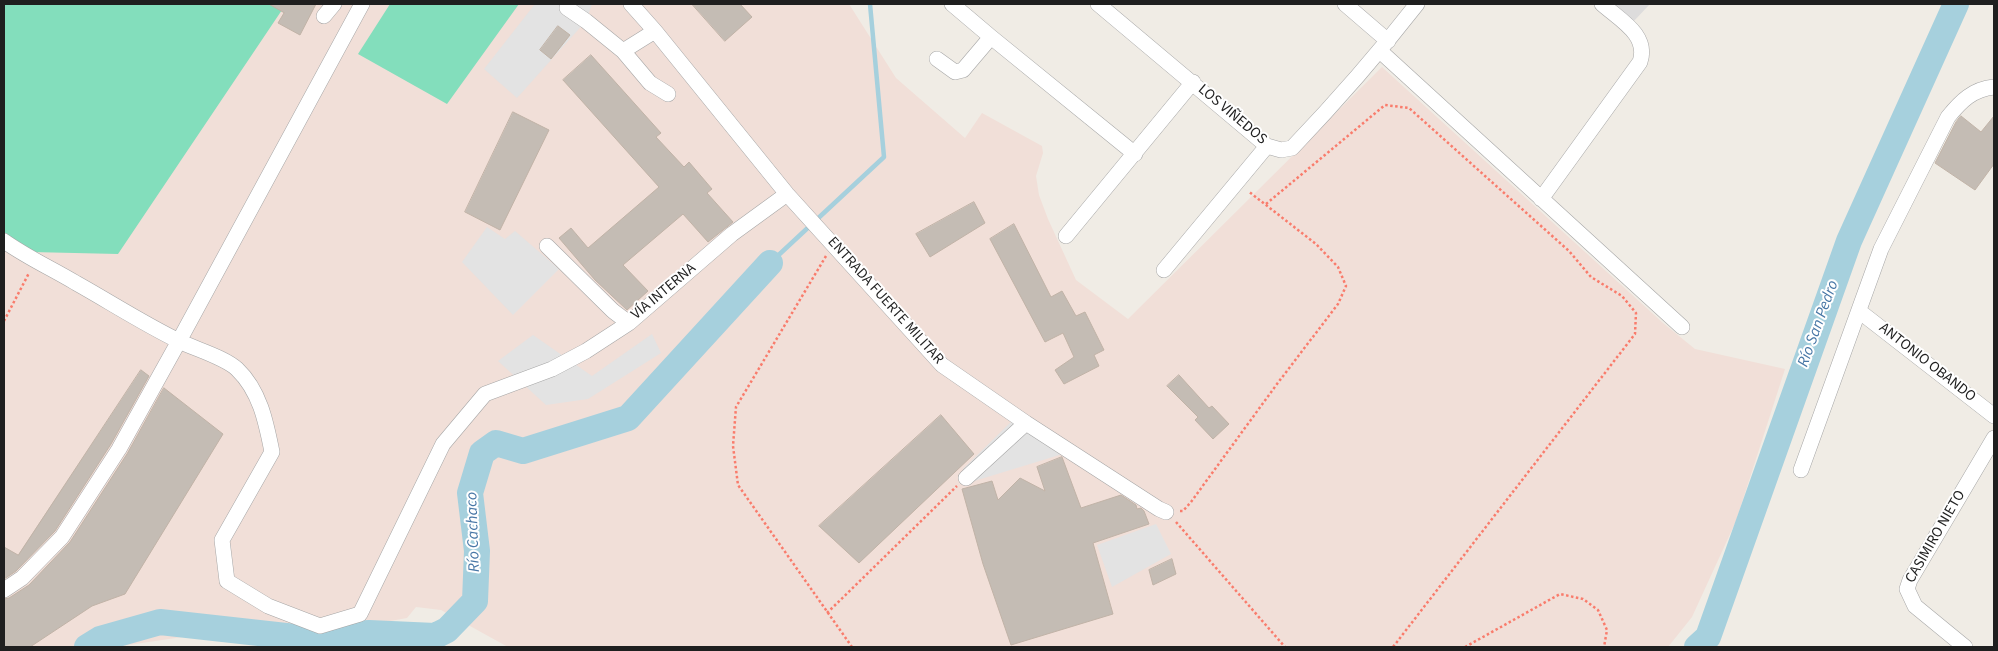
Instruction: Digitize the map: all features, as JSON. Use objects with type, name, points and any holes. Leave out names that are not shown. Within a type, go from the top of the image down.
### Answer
[{"type":"street","points":[[324,16],[334,4]]},
{"type":"street","points":[[4,590],[22,578],[62,537],[119,449],[362,4]]},
{"type":"street","name":"ENTRADA FUERTE MILITAR","points":[[631,4],[656,31],[788,195],[942,365],[1026,423],[1166,512]]},
{"type":"street","name":"ENTRADA FUERTE MILITAR","points":[[645,4],[652,12],[656,31]]},
{"type":"street","points":[[952,4],[1135,154]]},
{"type":"street","name":"LOS VIÑEDOS","points":[[1098,4],[1267,146],[1281,150],[1292,148],[1384,46],[1416,4]]},
{"type":"street","points":[[1345,4],[1384,46],[1541,199],[1682,327]]},
{"type":"street","points":[[1541,199],[1640,62],[1643,47],[1636,34],[1602,4]]},
{"type":"street","points":[[567,8],[622,51],[650,83],[668,94]]},
{"type":"street","points":[[622,51],[656,31]]},
{"type":"street","points":[[937,59],[955,72],[963,70],[990,37]]},
{"type":"street","points":[[1066,236],[1193,82]]},
{"type":"street","points":[[1801,470],[1881,249],[1948,117],[1959,102],[1973,92],[1994,87]]},
{"type":"street","points":[[1164,270],[1267,146]]},
{"type":"street","name":"VÍA INTERNA","points":[[547,246],[613,311],[629,323],[732,234],[788,195]]},
{"type":"street","points":[[4,241],[35,261],[179,341],[206,352],[236,368],[254,390],[266,425],[272,452],[222,540],[227,581],[268,606],[320,626],[360,614],[443,444],[485,394],[552,369],[586,351],[629,323]]},
{"type":"street","name":"ANTONIO OBANDO","points":[[1859,311],[1994,416]]},
{"type":"street","points":[[966,478],[1026,423]]},
{"type":"street","name":"CASIMIRO NIETO","points":[[1966,647],[1915,606],[1907,589],[1910,580],[1994,438]]},
{"type":"path","points":[[1266,204],[1385,105],[1409,108],[1569,251],[1592,277],[1622,296],[1636,313],[1634,334],[1393,647]]},
{"type":"path","points":[[1166,512],[1184,511],[1338,304],[1346,286],[1338,267],[1316,244],[1237,183]]},
{"type":"path","points":[[832,243],[736,407],[732,446],[738,485],[852,647]]},
{"type":"path","points":[[4,321],[35,261]]},
{"type":"path","points":[[827,613],[966,478]]},
{"type":"path","points":[[1166,512],[1284,647]]},
{"type":"path","points":[[1465,647],[1560,594],[1583,599],[1598,610],[1607,630],[1604,647]]},
{"type":"shaded area","points":[[4,4],[849,4],[896,78],[965,138],[982,113],[1042,146],[1043,153],[1036,176],[1039,195],[1076,280],[1128,319],[1382,67],[1663,323],[1695,349],[1785,369],[1736,521],[1692,617],[1668,647],[508,647],[441,610],[416,607],[407,618],[357,627],[312,647],[189,636],[115,647],[4,647]]},
{"type":"shaded area","points":[[535,4],[592,4],[586,21],[517,98],[484,69]]},
{"type":"shaded area","points":[[1613,4],[1650,4],[1633,22]]},
{"type":"shaded area","points":[[487,227],[505,239],[515,231],[559,269],[513,315],[462,262]]},
{"type":"shaded area","points":[[652,334],[661,353],[588,399],[546,405],[498,361],[533,335],[592,376]]},
{"type":"shaded area","points":[[1014,419],[1066,453],[971,482],[963,469]]},
{"type":"shaded area","points":[[1156,524],[1171,554],[1112,587],[1097,545]]},
{"type":"green space","points":[[4,4],[286,4],[118,254],[31,252],[4,232]]},
{"type":"green space","points":[[390,4],[519,4],[447,104],[358,54]]},
{"type":"building","points":[[269,4],[316,4],[300,35],[278,23],[284,13]]},
{"type":"building","points":[[692,4],[740,4],[752,17],[725,41]]},
{"type":"building","points":[[558,26],[570,35],[551,59],[540,50]]},
{"type":"building","points":[[591,55],[661,133],[656,137],[684,167],[689,162],[712,189],[707,193],[733,222],[708,242],[683,214],[623,265],[648,291],[627,310],[595,280],[559,238],[571,228],[588,248],[659,187],[563,80]]},
{"type":"building","points":[[513,112],[549,130],[500,230],[465,212]]},
{"type":"building","points":[[1961,116],[1981,132],[1994,116],[1994,164],[1975,190],[1935,163]]},
{"type":"building","points":[[974,202],[985,223],[930,257],[916,234]]},
{"type":"building","points":[[1014,224],[1051,297],[1062,291],[1076,316],[1085,312],[1104,350],[1094,355],[1099,366],[1064,384],[1055,370],[1074,357],[1063,333],[1045,342],[990,239]]},
{"type":"building","points":[[141,370],[149,376],[111,444],[55,531],[16,571],[4,579],[4,547],[18,555]]},
{"type":"building","points":[[1179,375],[1209,408],[1212,406],[1229,424],[1213,439],[1195,420],[1198,417],[1167,386]]},
{"type":"building","points":[[164,388],[223,434],[125,594],[92,606],[30,647],[4,647],[4,599],[9,598],[29,585],[70,542],[127,454]]},
{"type":"building","points":[[941,415],[974,454],[859,563],[819,526]]},
{"type":"building","points":[[1062,457],[1081,508],[1121,495],[1136,505],[1137,509],[1141,508],[1144,511],[1149,524],[1093,543],[1113,614],[1011,645],[983,564],[962,489],[992,481],[998,500],[1020,478],[1045,491],[1037,467]]},
{"type":"building","points":[[1172,559],[1176,574],[1153,585],[1149,570]]},
{"type":"waterway","points":[[770,263],[884,157],[870,4]]},
{"type":"waterway","name":"Río San Pedro","points":[[1697,647],[1708,637],[1849,241],[1956,4]]},
{"type":"waterway","name":"Río Cachaco","points":[[87,647],[100,639],[160,622],[295,637],[369,633],[435,636],[447,630],[475,601],[477,551],[470,493],[482,453],[496,443],[523,451],[628,418],[770,263]]}]
